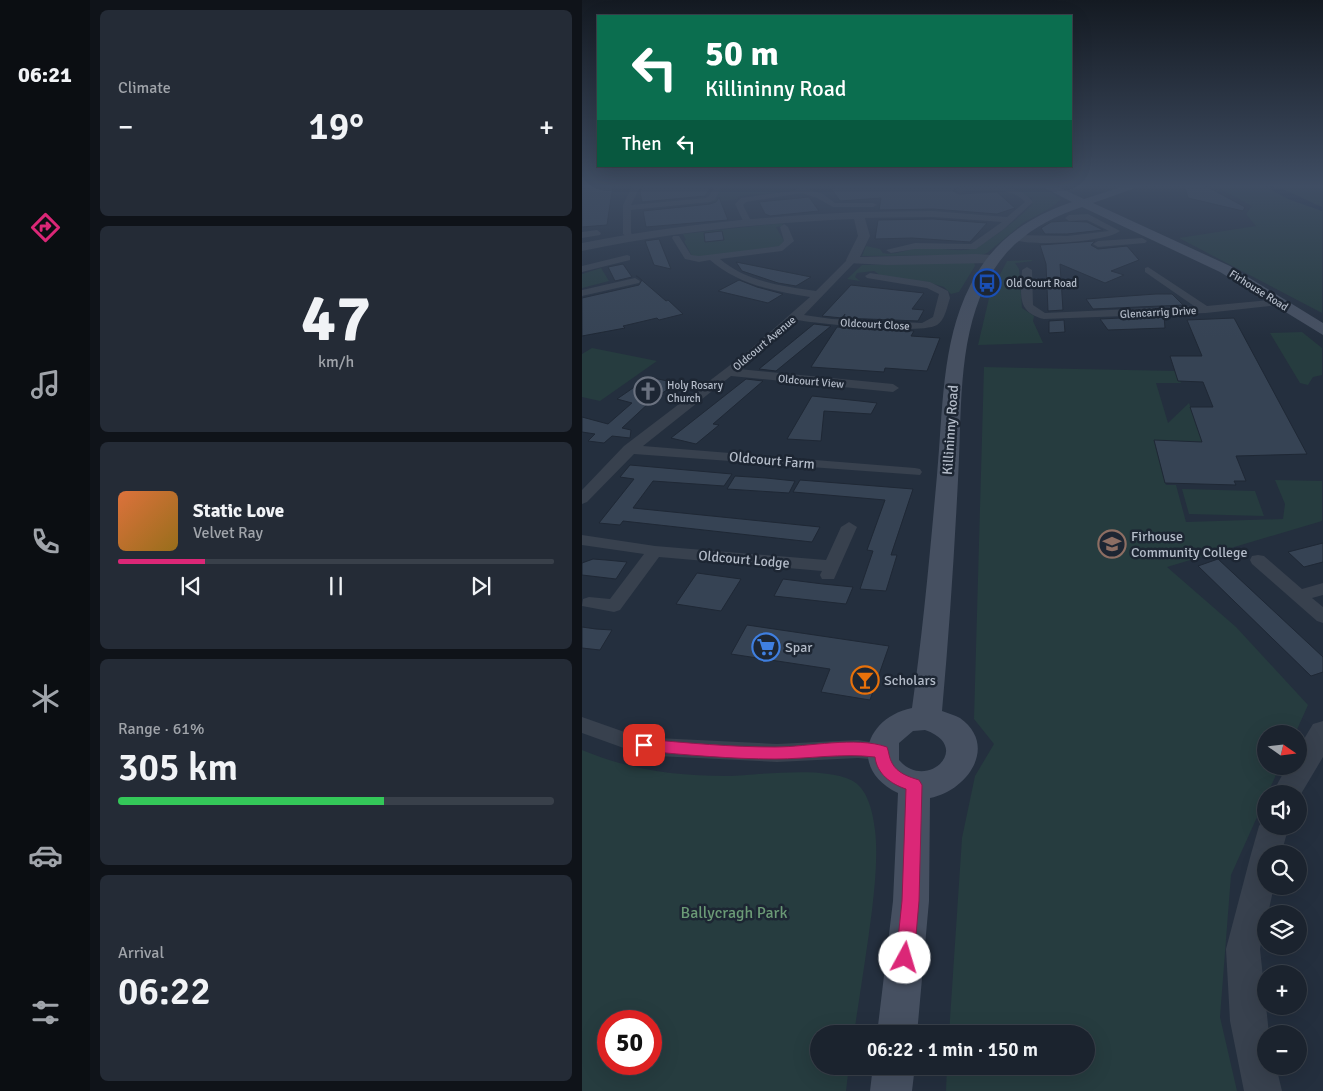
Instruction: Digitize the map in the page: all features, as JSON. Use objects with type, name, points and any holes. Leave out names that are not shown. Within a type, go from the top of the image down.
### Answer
[{"type":"main road","name":"Killininny Road","points":[[926,718],[938,612],[959,340],[972,294],[993,259],[1017,236]]},
{"type":"main road","name":"Firhouse Road","points":[[1154,236],[1203,258],[1279,302],[1322,330]]},
{"type":"main road","points":[[926,718],[938,720],[953,728],[962,741],[964,751],[961,763],[948,777],[928,785],[914,785],[901,781],[890,773],[883,763],[882,751],[884,740],[901,723],[926,718]]},
{"type":"main road","points":[[898,1025],[911,901],[914,785]]},
{"type":"main road","points":[[891,1091],[893,1075]]},
{"type":"street","points":[[582,247],[630,236]]},
{"type":"street","points":[[676,238],[688,256],[712,257],[782,248],[788,244],[787,236]]},
{"type":"street","points":[[864,236],[852,260],[886,262],[955,257],[993,259]]},
{"type":"street","points":[[891,250],[915,246],[973,247],[988,236]]},
{"type":"street","points":[[1090,240],[1102,236]]},
{"type":"street","points":[[1014,238],[1028,240],[1142,241]]},
{"type":"street","points":[[1028,240],[1030,250]]},
{"type":"street","points":[[1090,240],[1101,253]]},
{"type":"street","points":[[712,257],[727,271],[740,278],[764,285],[819,295]]},
{"type":"street","points":[[582,269],[627,258]]},
{"type":"street","name":"Oldcourt Avenue","points":[[584,495],[629,449],[796,317],[852,260]]},
{"type":"street","name":"Glencarrig Drive","points":[[1026,270],[1027,304],[1029,310],[1036,315],[1052,317],[1206,310],[1279,302]]},
{"type":"street","points":[[1148,270],[1206,310]]},
{"type":"street","name":"Oldcourt Close","points":[[796,317],[832,322],[909,327],[932,323],[938,318],[945,298],[944,293],[938,288],[870,276]]},
{"type":"street","points":[[582,292],[635,281]]},
{"type":"street","name":"Oldcourt View","points":[[728,372],[893,388]]},
{"type":"street","name":"Oldcourt Farm","points":[[629,449],[915,472]]},
{"type":"street","name":"Oldcourt Lodge","points":[[582,540],[655,551],[830,571],[849,526]]},
{"type":"street","points":[[590,603],[614,606],[655,551]]},
{"type":"street","points":[[1258,560],[1322,617]]},
{"type":"street","points":[[1298,596],[1322,589]]},
{"type":"street","points":[[582,725],[632,743],[657,748],[776,753],[858,749],[882,751]]},
{"type":"street","points":[[1291,785],[1322,732]]},
{"type":"street","points":[[1257,892],[1243,949],[1248,1021],[1263,1091]]},
{"type":"green space","points":[[684,236],[781,236],[784,241],[780,246],[703,257],[692,256],[684,241],[686,240]]},
{"type":"green space","points":[[994,236],[1008,236],[982,255],[862,256],[866,246],[880,249],[883,253],[887,254],[920,248],[966,250],[982,244]]},
{"type":"green space","points":[[1192,236],[1322,236],[1322,313],[1179,238]]},
{"type":"green space","points":[[1007,261],[1033,261],[1015,263],[1019,269],[1022,308],[1034,316],[1033,321],[1043,343],[978,345],[990,294]]},
{"type":"green space","points":[[974,262],[975,266],[959,292],[951,294],[944,287],[927,282],[883,277],[874,271],[857,273],[855,277],[860,281],[847,279],[862,265]]},
{"type":"green space","points":[[601,268],[609,281],[582,288],[582,274]]},
{"type":"green space","points":[[1302,332],[1322,348],[1322,375],[1313,377],[1308,385],[1300,383],[1270,333]]},
{"type":"green space","points":[[592,348],[657,361],[600,401],[582,397],[582,354]]},
{"type":"green space","points":[[984,367],[1177,371],[1181,383],[1156,383],[1168,423],[1189,403],[1202,442],[1154,441],[1166,485],[1176,485],[1186,522],[1283,519],[1285,504],[1275,480],[1322,481],[1322,521],[1167,567],[1236,627],[1308,705],[1299,725],[1257,725],[1257,775],[1276,775],[1271,785],[1257,785],[1257,817],[1231,875],[1220,1017],[1237,1091],[946,1091],[947,1075],[1095,1075],[1095,1025],[950,1025],[962,838],[975,776],[994,744],[974,719]]},
{"type":"green space","points":[[1182,489],[1255,491],[1264,516],[1189,514]]},
{"type":"green space","name":"Ballycragh Park","points":[[582,750],[635,767],[689,775],[727,776],[773,773],[824,773],[851,780],[862,789],[869,802],[873,816],[876,860],[872,910],[855,1025],[810,1025],[810,1075],[848,1075],[846,1091],[582,1091]]},
{"type":"building","points":[[704,236],[723,236],[724,240],[705,242]]},
{"type":"building","points":[[875,236],[975,236],[970,242],[912,238],[875,239]]},
{"type":"building","points":[[659,239],[671,269],[654,265],[645,241]]},
{"type":"building","points":[[1095,241],[1091,245],[1098,249],[1127,246],[1139,260],[1111,271],[1124,275],[1105,283],[1060,264],[1063,310],[1048,311],[1046,264],[1040,245]]},
{"type":"building","points":[[736,262],[811,277],[796,286],[778,283],[742,271]]},
{"type":"building","points":[[623,264],[632,277],[615,281],[608,267]]},
{"type":"building","points":[[642,280],[683,314],[659,320],[657,318],[623,326],[625,328],[582,336],[582,298],[639,285]]},
{"type":"building","points":[[739,280],[783,294],[768,303],[718,291]]},
{"type":"building","points":[[851,285],[924,293],[912,309],[924,310],[918,321],[843,318],[845,314],[842,318],[822,316]]},
{"type":"building","points":[[1172,294],[1183,305],[1093,309],[1086,299]]},
{"type":"building","points":[[1164,316],[1165,328],[1108,330],[1100,319]]},
{"type":"building","points":[[1234,318],[1307,454],[1236,456],[1246,481],[1234,481],[1236,485],[1165,483],[1154,440],[1202,442],[1190,407],[1213,407],[1203,382],[1178,381],[1170,356],[1202,356],[1187,320]]},
{"type":"building","points":[[1064,320],[1065,332],[1049,333],[1049,321]]},
{"type":"building","points":[[814,324],[831,326],[776,371],[759,369]]},
{"type":"building","points":[[837,327],[914,331],[911,336],[940,338],[927,371],[885,368],[884,372],[811,367]]},
{"type":"building","points":[[649,377],[672,382],[667,386],[671,387],[651,401],[622,428],[631,430],[630,438],[612,436],[604,443],[588,441],[595,434],[582,432],[582,417],[608,424],[632,403],[617,399]]},
{"type":"building","points":[[746,379],[763,381],[713,424],[719,425],[696,444],[671,438]]},
{"type":"building","points":[[812,396],[877,403],[871,414],[824,411],[821,441],[787,439]]},
{"type":"building","points":[[630,465],[732,474],[724,486],[653,481],[633,508],[820,527],[812,542],[623,521],[620,525],[599,523],[634,479],[620,477]]},
{"type":"building","points":[[735,476],[795,481],[789,493],[727,489]]},
{"type":"building","points":[[800,480],[913,489],[891,555],[897,555],[886,591],[860,589],[873,551],[867,550],[885,500],[793,492]]},
{"type":"building","points":[[1323,543],[1323,562],[1304,567],[1288,552]]},
{"type":"building","points":[[593,559],[627,562],[616,579],[582,575],[582,563]]},
{"type":"building","points":[[1218,559],[1323,657],[1323,672],[1311,676],[1198,566]]},
{"type":"building","points":[[697,573],[741,579],[721,611],[676,604]]},
{"type":"building","points":[[783,579],[853,587],[846,604],[774,596]]},
{"type":"building","points":[[747,625],[889,646],[870,700],[821,692],[830,669],[731,654]]},
{"type":"building","points":[[582,627],[612,630],[600,650],[582,648]]},
{"type":"place","name":"Old Court Road","points":[[987,283]]},
{"type":"place","name":"Holy Rosary Church","points":[[648,391]]},
{"type":"place","name":"Firhouse Community College","points":[[1112,544]]},
{"type":"place","name":"Spar","points":[[766,647]]},
{"type":"place","name":"Scholars","points":[[865,680]]},
{"type":"route","points":[[644,745],[657,748],[776,753],[858,749],[882,751],[883,763],[890,773],[901,781],[914,785],[911,901],[905,958]]}]
